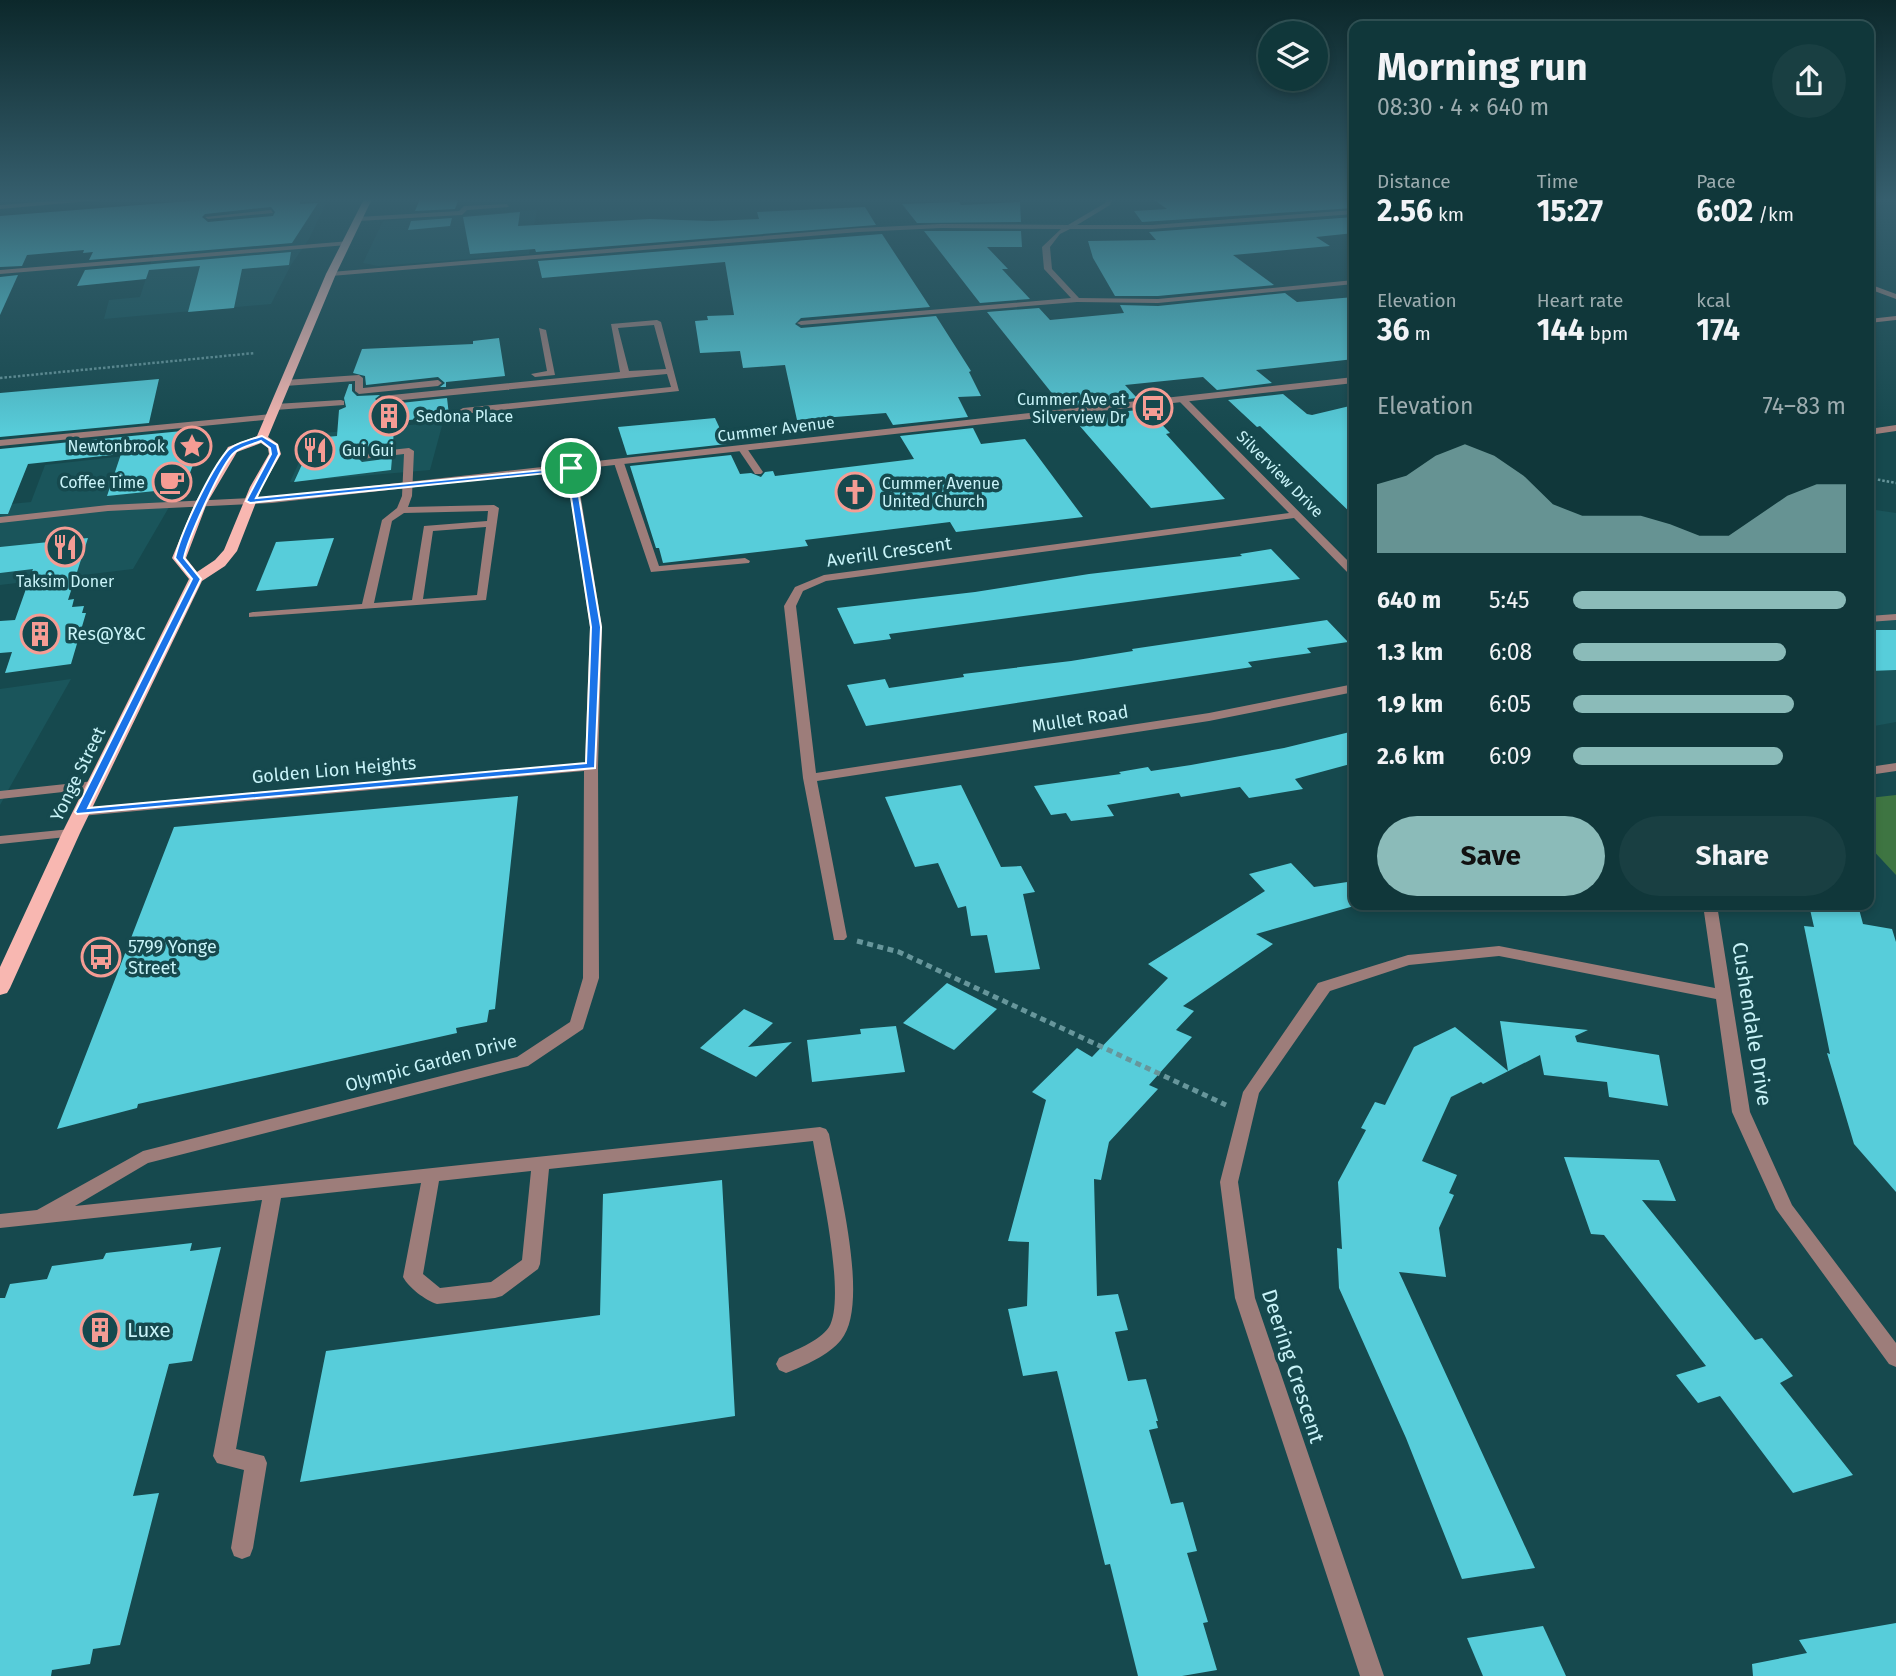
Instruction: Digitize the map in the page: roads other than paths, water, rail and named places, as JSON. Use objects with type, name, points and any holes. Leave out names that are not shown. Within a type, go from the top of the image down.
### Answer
[{"type":"main road","points":[[196,579],[179,558],[183,543],[201,503],[232,450],[262,438],[330,277]]},
{"type":"main road","name":"Yonge Street","points":[[0,988],[81,812],[196,579],[219,563],[230,551],[250,501],[275,454],[274,447],[262,438]]},
{"type":"street","points":[[1056,277],[1077,300]]},
{"type":"street","points":[[801,323],[1077,300],[1158,300],[1349,282]]},
{"type":"street","points":[[1874,288],[1896,297]]},
{"type":"street","points":[[1874,320],[1896,318]]},
{"type":"street","points":[[463,411],[676,389],[657,322],[614,326],[625,374]]},
{"type":"street","points":[[285,383],[359,378],[359,391],[552,373],[542,330]]},
{"type":"street","points":[[382,399],[671,370]]},
{"type":"street","name":"Cummer Avenue","points":[[0,520],[108,508],[250,501],[408,485],[1349,381]]},
{"type":"street","name":"Silverview Drive","points":[[1182,399],[1349,568]]},
{"type":"street","points":[[0,443],[341,403]]},
{"type":"street","points":[[1874,431],[1896,428]]},
{"type":"street","points":[[743,449],[758,472]]},
{"type":"street","points":[[362,456],[409,451],[408,485],[402,510]]},
{"type":"street","points":[[619,463],[655,570],[745,561]]},
{"type":"street","name":"Olympic Garden Drive","points":[[0,1221],[40,1217],[143,1158],[522,1062],[577,1025],[591,978],[591,766],[596,627],[571,468]]},
{"type":"street","points":[[253,615],[367,607],[482,598],[494,508],[402,510],[387,520],[367,607]]},
{"type":"street","name":"Averill Crescent","points":[[839,937],[810,778],[790,606],[799,589],[824,578],[1295,515]]},
{"type":"street","points":[[417,603],[428,528],[491,524]]},
{"type":"street","points":[[1874,619],[1896,617]]},
{"type":"street","name":"Mullet Road","points":[[810,778],[1209,717],[1349,689]]},
{"type":"street","name":"Golden Lion Heights","points":[[81,812],[591,766]]},
{"type":"street","points":[[1874,770],[1896,767]]},
{"type":"street","points":[[0,795],[94,785]]},
{"type":"street","points":[[0,840],[71,833]]},
{"type":"street","name":"Cushendale Drive","points":[[1711,910],[1741,1112],[1785,1209],[1896,1358]]},
{"type":"street","name":"Deering Crescent","points":[[1372,1676],[1245,1298],[1229,1182],[1251,1092],[1324,987],[1408,960],[1499,951],[1722,995]]},
{"type":"street","points":[[40,1217],[820,1134],[845,1286],[839,1328],[825,1342],[786,1364]]},
{"type":"street","points":[[431,1175],[413,1278],[437,1296],[495,1290],[531,1264],[541,1164]]},
{"type":"street","points":[[242,1548],[256,1463],[224,1456],[273,1192]]},
{"type":"place","name":"Cummer Ave at Silverview Dr","points":[[1153,408]]},
{"type":"place","name":"Sedona Place","points":[[389,416]]},
{"type":"place","name":"Newtonbrook","points":[[192,446]]},
{"type":"place","name":"Gui Gui","points":[[315,450]]},
{"type":"place","name":"Coffee Time","points":[[172,482]]},
{"type":"place","name":"Cummer Avenue United Church","points":[[855,492]]},
{"type":"place","name":"Taksim Doner","points":[[65,547]]},
{"type":"place","name":"Res@Y&C","points":[[40,634]]},
{"type":"place","name":"5799 Yonge Street","points":[[101,957]]},
{"type":"place","name":"Luxe","points":[[100,1330]]}]
